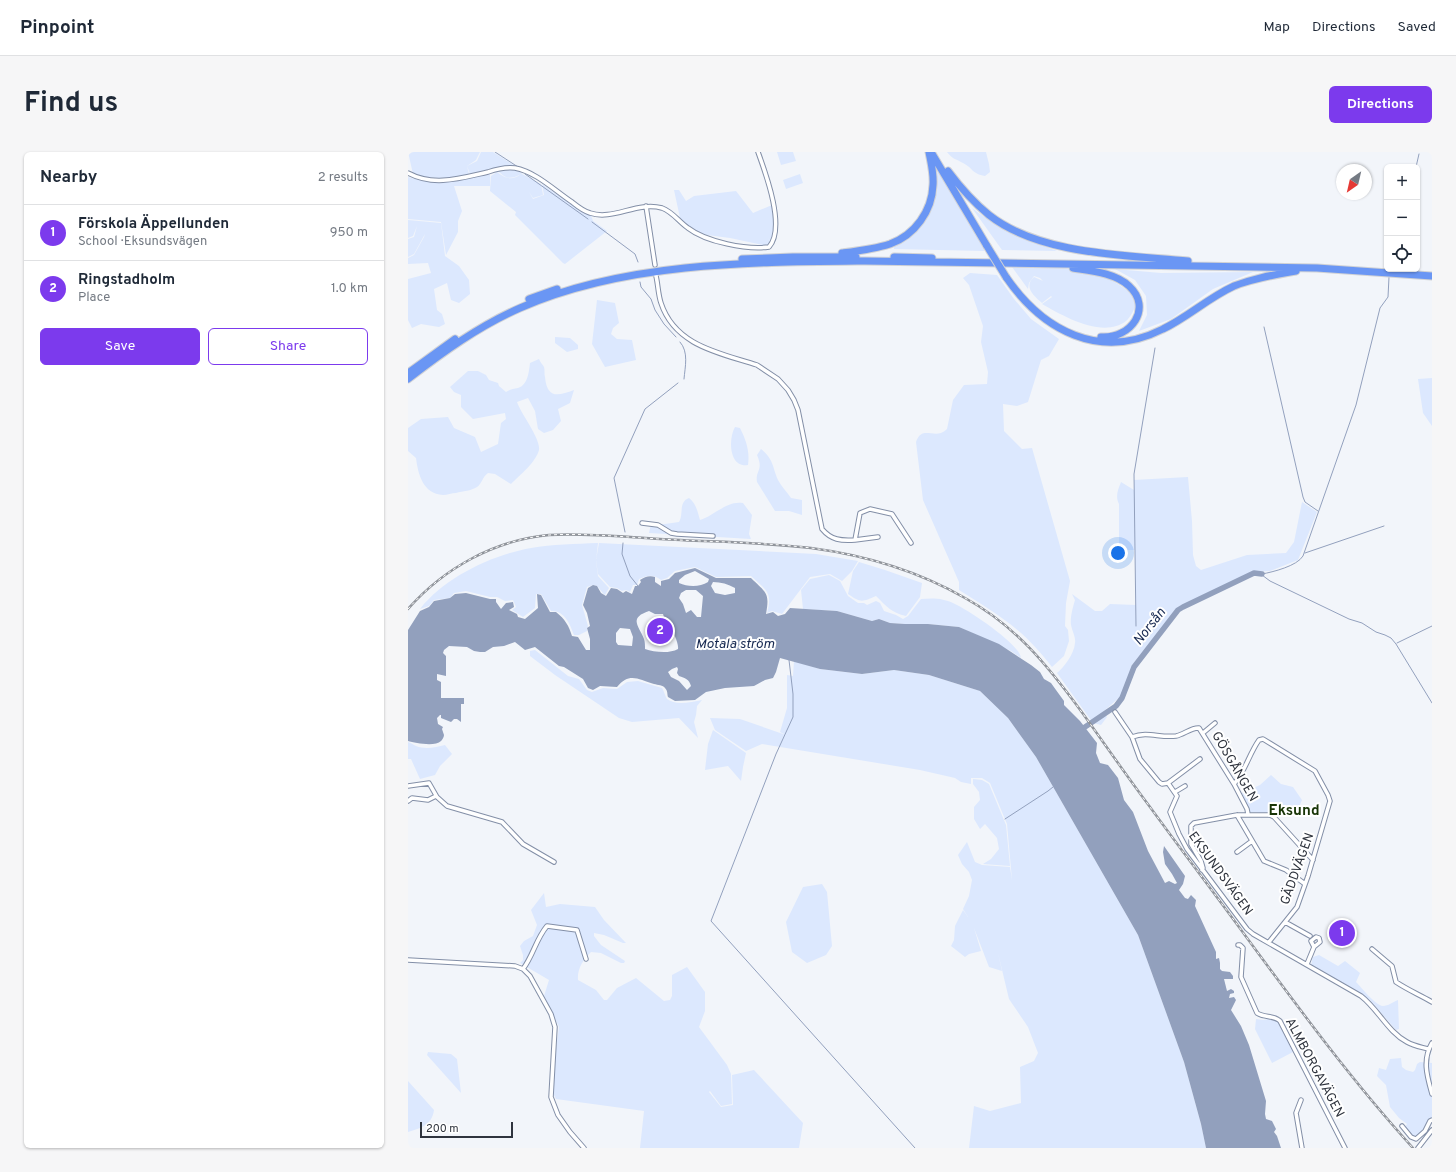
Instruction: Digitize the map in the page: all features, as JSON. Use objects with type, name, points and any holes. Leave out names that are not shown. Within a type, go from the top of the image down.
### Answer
[{"type":"highway","points":[[930,152],[1008,276],[1029,306],[1054,326],[1080,337],[1100,341],[1114,341],[1129,340],[1154,334],[1176,322],[1216,296],[1251,280],[1316,268]]},
{"type":"highway","points":[[816,256],[864,250],[889,244],[901,239],[913,230],[925,215],[932,197],[933,177],[930,152]]},
{"type":"highway","points":[[936,152],[989,245]]},
{"type":"highway","points":[[948,171],[967,195],[989,216],[1010,229],[1032,238],[1058,245],[1091,251],[1188,261]]},
{"type":"highway","points":[[408,373],[440,349],[486,320],[517,304],[561,288],[596,278],[686,264],[749,258],[816,256],[1188,261],[1331,264],[1384,267]]},
{"type":"highway","points":[[408,379],[459,342],[488,324],[519,308],[563,292],[604,281],[687,268],[744,263],[865,261],[1316,268],[1432,276]]},
{"type":"highway","points":[[1008,276],[1038,309],[1057,323],[1073,330],[1097,336],[1111,336],[1124,333],[1133,324],[1138,312],[1138,300],[1133,290],[1122,281],[1099,273],[1045,264]]},
{"type":"highway","points":[[1420,270],[1432,271]]},
{"type":"street","points":[[408,174],[424,180],[437,181],[513,168],[528,172],[578,207],[590,213],[608,214],[646,206],[662,208],[672,214],[689,229],[708,239],[761,248],[769,247],[772,244],[776,219],[774,203],[758,152]]},
{"type":"street","points":[[646,206],[655,265]]},
{"type":"street","points":[[656,276],[661,302],[664,309],[673,326],[682,335],[694,344],[757,365],[778,378],[788,390],[798,410],[822,529],[836,540],[855,540],[878,536]]},
{"type":"street","points":[[855,540],[860,513],[870,509],[892,514],[911,543]]},
{"type":"street","points":[[642,523],[658,525],[670,533],[713,536]]},
{"type":"street","points":[[1115,712],[1132,737],[1140,759],[1162,784],[1168,783],[1200,758]]},
{"type":"street","points":[[1132,737],[1145,733],[1158,736],[1174,736],[1197,727],[1202,732],[1215,723]]},
{"type":"street","name":"GÖSGÅNGEN","points":[[1202,732],[1234,784],[1247,809],[1248,814]]},
{"type":"street","name":"GÄDDVÄGEN","points":[[1234,784],[1250,754],[1261,739],[1315,771],[1330,801],[1313,860],[1297,907],[1269,942]]},
{"type":"street","points":[[408,786],[429,783],[436,796],[447,806],[502,822],[523,844],[554,862]]},
{"type":"street","points":[[1168,783],[1175,792],[1185,786]]},
{"type":"street","name":"EKSUNDSVÄGEN","points":[[1175,792],[1177,796],[1170,812],[1179,834],[1187,849],[1202,870],[1247,929],[1253,934],[1368,1000],[1397,1035],[1407,1042],[1428,1049]]},
{"type":"street","points":[[408,801],[412,798],[428,800],[436,796]]},
{"type":"street","points":[[1202,870],[1203,868],[1201,861],[1191,844],[1191,826],[1194,823],[1248,814],[1270,815],[1277,820],[1313,860]]},
{"type":"street","points":[[1237,815],[1264,861],[1286,870],[1305,884]]},
{"type":"street","points":[[1237,852],[1252,842]]},
{"type":"street","points":[[1285,922],[1310,936]]},
{"type":"street","points":[[524,969],[529,961],[538,938],[547,924],[577,930],[586,959]]},
{"type":"street","name":"ALMBORGAVÄGEN","points":[[1238,945],[1243,948],[1241,978],[1255,1010],[1260,1015],[1276,1018],[1280,1022],[1344,1148]]},
{"type":"street","points":[[1307,964],[1314,947]]},
{"type":"street","points":[[1372,950],[1392,966],[1396,982],[1432,1002]]},
{"type":"street","points":[[408,960],[504,965],[524,969],[535,983],[551,1014],[555,1028],[551,1090],[554,1108],[570,1132],[584,1148]]},
{"type":"street","points":[[1432,1043],[1428,1049],[1425,1069],[1432,1094]]},
{"type":"street","name":"ALMBORGAVÄGEN","points":[[1300,1100],[1296,1114],[1302,1148]]},
{"type":"street","points":[[1402,1126],[1411,1136],[1416,1139],[1421,1136],[1432,1120]]},
{"type":"street","points":[[1418,1148],[1432,1130]]},
{"type":"shaded area","points":[[408,152],[480,152],[476,160],[467,166],[469,174],[441,178],[413,174]]},
{"type":"shaded area","points":[[481,152],[493,152],[515,166],[522,174],[541,184],[543,195],[533,198],[529,192],[533,199],[544,195],[542,184],[578,209],[591,215],[593,221],[607,231],[565,264],[563,263],[515,215],[516,212],[490,191],[491,176],[497,172],[503,176],[510,178],[501,174],[495,168],[470,174],[467,166],[477,161]]},
{"type":"shaded area","points":[[777,152],[793,152],[796,161],[781,165]]},
{"type":"shaded area","points":[[947,152],[986,152],[990,172],[985,176],[977,174],[966,165],[952,158]]},
{"type":"shaded area","points":[[937,169],[984,248],[984,251],[894,249],[894,246],[909,237],[922,224],[930,211],[937,192],[935,170]]},
{"type":"shaded area","points":[[490,173],[490,186],[454,186],[462,211],[458,221],[458,232],[446,255],[441,222],[408,219],[408,177],[430,182],[439,182],[459,180]]},
{"type":"shaded area","points":[[800,174],[803,183],[786,189],[783,180]]},
{"type":"shaded area","points":[[674,190],[679,190],[686,201],[694,196],[736,191],[753,213],[772,205],[775,220],[771,242],[768,238],[771,243],[767,246],[707,235],[692,230],[680,218]]},
{"type":"shaded area","points":[[972,208],[992,222],[1013,233],[1057,251],[1002,250]]},
{"type":"shaded area","points":[[408,220],[441,223],[445,256],[459,266],[469,280],[470,294],[459,303],[451,300],[447,283],[434,289],[437,310],[442,314],[445,324],[439,327],[421,324],[412,328],[408,320],[408,279],[431,273],[428,263],[408,264],[408,258],[414,255],[425,234],[414,254],[408,257],[408,239],[414,237],[417,226],[413,236],[408,238]]},
{"type":"shaded area","points":[[1012,267],[1065,268],[1110,279],[1130,292],[1136,306],[1127,320],[1117,326],[1106,328],[1083,324],[1042,304],[1052,297],[1051,296],[1042,303],[1031,291],[1029,284],[1034,277],[1043,281],[1034,276],[1029,283],[1028,289]]},
{"type":"shaded area","points":[[1115,269],[1161,273],[1253,272],[1213,289],[1171,319],[1139,331],[1147,315],[1146,296],[1135,280]]},
{"type":"shaded area","points":[[970,273],[997,275],[1014,299],[1031,319],[1059,339],[1049,356],[1041,360],[1028,402],[1017,406],[1003,404],[1004,431],[1022,449],[1032,448],[1070,581],[1066,603],[1065,626],[1068,630],[1069,641],[1064,656],[1052,667],[1028,639],[1019,631],[1000,616],[959,590],[959,582],[923,500],[916,442],[918,437],[923,433],[937,434],[947,429],[953,400],[964,385],[987,384],[988,372],[981,342],[983,326],[969,285],[963,278]]},
{"type":"shaded area","points":[[597,300],[615,303],[619,323],[613,328],[611,334],[617,339],[632,340],[636,360],[605,367],[592,344]]},
{"type":"shaded area","points":[[555,337],[570,338],[578,345],[578,349],[567,352],[555,343]]},
{"type":"shaded area","points":[[539,359],[544,367],[546,384],[551,392],[554,394],[563,394],[574,390],[570,403],[558,409],[561,421],[553,430],[544,433],[538,429],[535,411],[528,398],[517,402],[539,445],[537,455],[531,464],[511,484],[495,474],[488,473],[484,476],[479,486],[456,493],[443,495],[436,494],[426,487],[420,476],[416,458],[408,451],[408,428],[421,419],[448,417],[454,428],[475,437],[481,452],[498,444],[501,423],[506,419],[505,413],[473,419],[461,407],[461,395],[454,392],[450,387],[468,371],[478,371],[486,375],[489,380],[498,383],[499,386],[506,392],[518,388],[524,384],[530,363]]},
{"type":"shaded area","points":[[1432,378],[1432,426],[1423,413],[1418,379]]},
{"type":"shaded area","points":[[735,427],[740,428],[746,441],[748,450],[748,465],[742,465],[737,462],[732,452],[731,438]]},
{"type":"shaded area","points":[[761,449],[771,460],[778,480],[791,498],[802,500],[802,515],[789,511],[775,511],[757,482],[760,464],[757,455]]},
{"type":"shaded area","points":[[1188,477],[1193,555],[1196,566],[1201,570],[1247,555],[1286,553],[1294,542],[1302,502],[1317,512],[1298,560],[1270,571],[1254,572],[1187,603],[1176,610],[1132,665],[1123,694],[1103,712],[1107,717],[1101,725],[1093,723],[1057,673],[1069,660],[1075,643],[1071,622],[1075,600],[1072,594],[1095,611],[1102,611],[1110,604],[1136,605],[1135,550],[1119,550],[1119,504],[1117,496],[1121,482],[1134,490],[1134,480]]},
{"type":"shaded area","points":[[689,498],[695,505],[700,520],[726,506],[743,503],[752,515],[749,534],[751,539],[649,533],[651,524],[679,522],[682,505]]},
{"type":"shaded area","points":[[598,543],[596,561],[598,576],[609,588],[605,595],[596,585],[587,587],[582,605],[588,626],[587,631],[579,635],[574,635],[563,615],[556,611],[551,611],[541,594],[536,594],[535,608],[523,617],[512,610],[516,607],[513,600],[505,601],[497,597],[490,597],[466,591],[454,593],[450,598],[434,600],[429,606],[420,609],[430,597],[456,577],[485,562],[501,556],[516,551],[539,547],[564,544]]},
{"type":"shaded area","points":[[599,543],[816,554],[858,561],[852,571],[842,581],[830,574],[810,577],[782,614],[772,611],[767,613],[769,596],[764,588],[751,576],[716,577],[695,567],[675,571],[667,578],[661,580],[653,576],[639,579],[637,585],[633,585],[630,592],[610,587],[598,574],[596,560]]},
{"type":"shaded area","points":[[859,562],[922,583],[920,597],[906,616],[893,611],[876,596],[862,601],[848,594],[853,571]]},
{"type":"shaded area","points":[[829,575],[840,581],[848,596],[858,603],[864,603],[867,605],[876,601],[880,603],[884,611],[903,619],[908,616],[921,599],[938,599],[951,602],[962,607],[1003,636],[1012,644],[1021,658],[1011,651],[959,627],[928,624],[890,623],[879,619],[872,621],[837,611],[803,609],[801,590],[810,579]]},
{"type":"shaded area","points":[[535,650],[568,676],[579,679],[587,690],[592,692],[603,688],[617,689],[627,682],[638,681],[662,688],[667,699],[671,701],[684,703],[702,700],[697,706],[694,722],[698,738],[679,718],[632,722],[619,718],[555,675],[530,656],[530,651]]},
{"type":"shaded area","points":[[794,661],[820,669],[862,674],[894,670],[929,675],[980,691],[1008,718],[1036,757],[1138,935],[1184,1062],[1206,1148],[969,1148],[974,1106],[990,1111],[1021,1103],[1020,1067],[1034,1061],[1038,1053],[1028,1027],[1009,999],[998,953],[1002,971],[989,967],[974,928],[981,951],[969,954],[965,957],[951,946],[954,940],[955,926],[963,910],[968,917],[963,909],[969,896],[972,880],[969,872],[962,864],[958,855],[967,842],[975,862],[982,865],[1010,867],[1012,880],[1007,824],[990,783],[982,778],[971,778],[971,784],[961,782],[955,778],[920,770],[762,744],[746,751],[715,730],[710,718],[740,719],[786,735],[780,732],[787,708],[787,675],[793,676]]},
{"type":"shaded area","points":[[713,730],[746,753],[741,781],[728,766],[705,770],[708,744]]},
{"type":"shaded area","points":[[408,742],[423,748],[445,745],[452,754],[440,766],[435,775],[420,779],[411,759],[408,759]]},
{"type":"shaded area","points":[[1271,775],[1281,784],[1293,787],[1302,800],[1299,807],[1278,816],[1273,813],[1250,812],[1242,793],[1260,785]]},
{"type":"shaded area","points":[[973,779],[982,780],[989,784],[1006,825],[1010,866],[983,864],[991,859],[999,849],[997,838],[985,824],[980,829],[974,819],[974,807],[980,800],[979,792],[973,784]]},
{"type":"shaded area","points":[[822,884],[827,892],[832,946],[826,955],[807,963],[792,952],[786,922],[803,887]]},
{"type":"shaded area","points":[[544,893],[546,907],[560,904],[595,907],[604,920],[626,943],[594,933],[594,936],[601,945],[625,961],[624,963],[621,963],[601,953],[591,952],[583,961],[580,968],[578,980],[596,990],[604,1000],[607,1000],[617,988],[636,978],[664,1001],[670,1000],[672,996],[672,975],[687,967],[705,992],[705,1011],[699,1027],[727,1065],[731,1074],[732,1104],[721,1106],[710,1091],[709,1092],[721,1107],[733,1105],[732,1075],[754,1070],[803,1123],[799,1148],[640,1148],[644,1111],[556,1099],[553,1093],[553,1070],[559,1027],[544,996],[549,980],[520,963],[523,960],[523,955],[520,946],[524,941],[533,936],[537,925],[531,910]]},
{"type":"shaded area","points":[[1319,955],[1338,966],[1345,961],[1360,973],[1356,982],[1373,1000],[1380,1005],[1387,1005],[1398,1000],[1399,1029],[1396,1030],[1370,1000],[1311,965],[1313,957]]},
{"type":"shaded area","points":[[1274,1018],[1280,1024],[1293,1052],[1272,1063],[1255,1029],[1256,1019],[1263,1020]]},
{"type":"shaded area","points":[[428,1052],[451,1054],[457,1059],[461,1093],[427,1055]]},
{"type":"shaded area","points":[[1401,1058],[1402,1067],[1413,1072],[1417,1064],[1420,1062],[1432,1063],[1432,1120],[1425,1131],[1414,1138],[1404,1128],[1407,1124],[1399,1118],[1390,1107],[1386,1085],[1377,1076],[1379,1068],[1386,1070],[1390,1059]]},
{"type":"shaded area","points":[[408,1081],[434,1110],[431,1119],[425,1125],[408,1132]]},
{"type":"water","name":"Motala ström","points":[[695,568],[716,578],[751,578],[766,593],[766,614],[773,612],[778,616],[785,614],[790,608],[837,611],[872,621],[879,619],[890,623],[928,624],[959,627],[999,644],[1040,672],[1044,679],[1051,683],[1064,701],[1064,705],[1080,721],[1097,743],[1096,753],[1100,763],[1108,765],[1118,778],[1124,800],[1133,812],[1148,851],[1165,883],[1169,881],[1175,884],[1177,883],[1165,864],[1163,852],[1164,846],[1185,876],[1183,884],[1179,890],[1185,898],[1188,899],[1191,895],[1196,900],[1195,906],[1216,952],[1216,959],[1219,958],[1220,969],[1222,971],[1230,972],[1233,976],[1233,979],[1224,979],[1227,991],[1231,989],[1234,991],[1234,993],[1230,994],[1229,998],[1234,997],[1236,1000],[1231,1010],[1241,1026],[1249,1045],[1266,1101],[1266,1119],[1272,1121],[1276,1129],[1274,1132],[1281,1148],[1206,1148],[1184,1062],[1138,935],[1036,757],[1008,718],[980,691],[929,675],[894,670],[862,674],[820,669],[780,658],[773,678],[765,680],[754,686],[725,688],[706,692],[695,700],[675,701],[668,697],[667,690],[663,686],[634,678],[621,682],[617,687],[600,686],[593,690],[588,688],[583,679],[564,667],[559,666],[535,647],[525,650],[515,642],[504,646],[493,647],[485,652],[474,651],[467,647],[449,646],[443,653],[446,656],[446,676],[437,674],[437,680],[441,682],[441,698],[464,698],[464,704],[461,704],[461,722],[454,719],[451,722],[441,718],[440,715],[437,718],[438,724],[443,727],[442,729],[444,735],[441,741],[430,744],[408,741],[408,630],[420,611],[429,607],[434,601],[450,598],[455,594],[466,593],[496,599],[496,602],[501,609],[506,603],[513,602],[514,607],[509,610],[517,614],[518,617],[525,619],[538,608],[537,594],[541,595],[550,612],[556,612],[562,617],[570,629],[572,636],[578,637],[586,650],[590,650],[590,639],[587,628],[590,626],[587,613],[583,605],[588,588],[593,585],[597,586],[601,593],[606,596],[611,588],[617,589],[623,593],[626,591],[632,594],[635,586],[638,586],[641,582],[640,580],[644,578],[653,576],[655,577],[655,582],[661,586],[661,581],[669,579],[675,573]],"holes":[[[695,571],[709,579],[705,584],[690,586],[679,583],[679,580],[685,575]],[[713,582],[719,582],[735,588],[735,593],[725,595],[715,593],[711,586]],[[686,590],[696,590],[703,596],[701,617],[697,617],[691,610],[686,613],[679,598],[681,593]],[[649,611],[655,614],[663,614],[664,617],[672,624],[678,649],[670,652],[645,649],[645,642],[637,623],[639,616]],[[620,628],[630,629],[633,637],[632,646],[618,645],[616,642],[616,633]],[[677,667],[677,673],[679,676],[688,680],[691,686],[687,690],[679,681],[671,677],[668,672]]]},
{"type":"waterway","points":[[495,152],[518,167]]},
{"type":"waterway","points":[[1417,164],[1419,154]]},
{"type":"waterway","points":[[525,174],[588,219]]},
{"type":"waterway","points":[[592,222],[635,254],[638,262]]},
{"type":"waterway","points":[[1262,574],[1290,566],[1300,560],[1303,556],[1356,405],[1380,308],[1388,297],[1389,277]]},
{"type":"waterway","points":[[640,282],[641,287],[651,299],[655,310],[664,324],[676,337]]},
{"type":"waterway","points":[[1264,327],[1303,497],[1305,502],[1318,511]]},
{"type":"waterway","points":[[680,342],[685,350],[686,365],[684,379]]},
{"type":"waterway","points":[[1136,626],[1134,474],[1155,348]]},
{"type":"waterway","points":[[625,532],[614,478],[645,409],[678,383]]},
{"type":"waterway","points":[[1305,553],[1384,526]]},
{"type":"waterway","points":[[623,543],[622,554],[630,576],[638,586]]},
{"type":"waterway","name":"Norsån","points":[[1085,727],[1116,706],[1122,698],[1134,667],[1178,610],[1254,573],[1262,574]]},
{"type":"waterway","points":[[1262,575],[1270,581],[1349,619],[1362,623],[1376,632],[1391,638],[1432,703]]},
{"type":"waterway","points":[[1397,643],[1432,626]]},
{"type":"waterway","points":[[789,660],[793,694],[793,717],[776,754],[711,921],[915,1148]]},
{"type":"waterway","points":[[1005,819],[1053,787]]},
{"type":"railway","points":[[408,609],[422,594],[438,581],[472,558],[509,543],[549,535],[577,534],[754,543],[811,548],[871,560],[910,572],[947,588],[983,609],[1000,621],[1030,648],[1056,678],[1307,1019],[1348,1072],[1413,1148]]},
{"type":"place","name":"Ringstadholm","points":[[660,631]]},
{"type":"place","name":"Förskola Äppellunden","points":[[1342,933]]},
{"type":"district","name":"Eksund","points":[[1294,811]]}]
